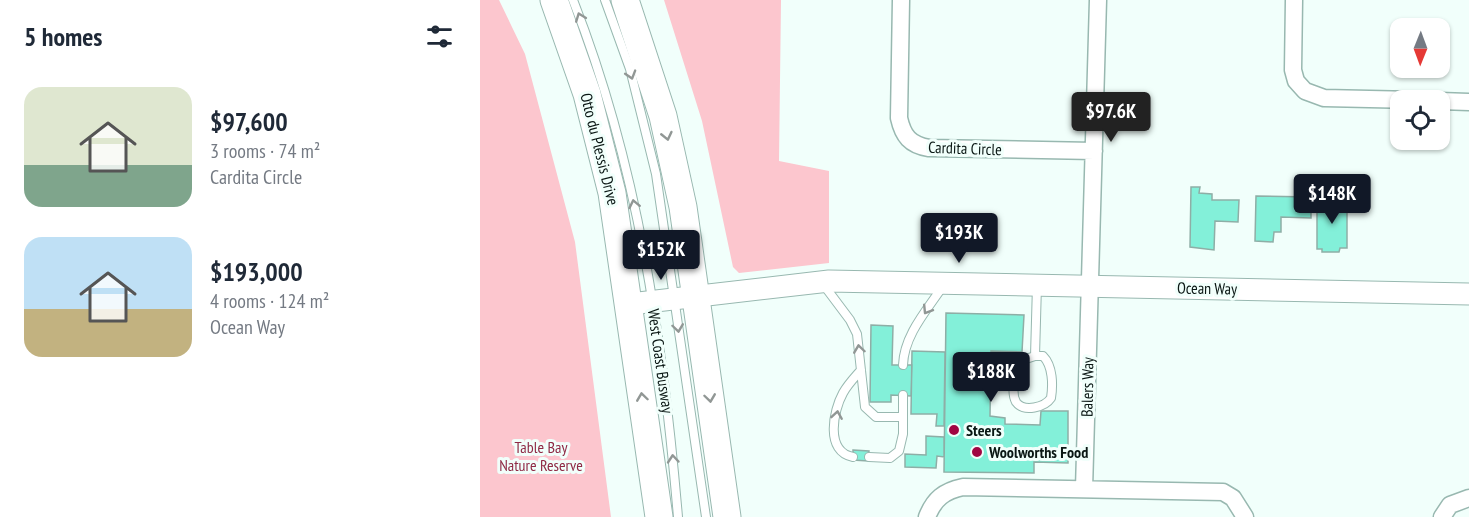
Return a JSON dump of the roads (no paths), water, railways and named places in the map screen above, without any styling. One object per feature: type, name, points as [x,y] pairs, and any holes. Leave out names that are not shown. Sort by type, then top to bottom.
[{"type":"main road","name":"Otto du Plessis Drive","points":[[554,0],[576,60],[600,141],[641,303],[659,517]]},
{"type":"main road","points":[[625,0],[663,116],[683,207],[686,298],[727,517]]},
{"type":"street","name":"Cardita Circle","points":[[901,0],[899,118],[901,128],[911,142],[918,147],[928,148],[1094,151]]},
{"type":"street","points":[[1089,286],[1098,0]]},
{"type":"street","points":[[1294,0],[1293,70],[1296,81],[1305,91],[1317,98],[1390,99]]},
{"type":"street","points":[[1450,101],[1469,102]]},
{"type":"street","name":"Ocean Way","points":[[641,303],[820,282],[1037,284],[1469,294]]},
{"type":"street","name":"Balers Way","points":[[1084,489],[1089,286]]},
{"type":"street","points":[[927,517],[937,499],[944,493],[963,487],[1223,492],[1233,498],[1245,517]]},
{"type":"street","points":[[1442,517],[1450,505],[1469,498]]},
{"type":"lane","name":"West Coast Busway","points":[[573,0],[592,48],[626,162],[641,303],[667,394],[678,517]]},
{"type":"lane","name":"West Coast Busway","points":[[605,0],[630,69],[686,298],[706,517]]},
{"type":"lane","points":[[820,282],[850,320],[857,334],[863,403],[867,411],[876,417],[903,417]]},
{"type":"lane","points":[[903,365],[904,351],[909,337],[945,283]]},
{"type":"lane","points":[[1035,356],[1037,284]]},
{"type":"lane","points":[[1035,356],[1043,356],[1048,363],[1052,382],[1051,398],[1045,404],[1023,406],[1017,402],[1015,396],[1016,372],[1023,360],[1035,356]]},
{"type":"lane","points":[[853,457],[842,453],[836,447],[835,424],[842,394],[861,370]]},
{"type":"lane","points":[[869,457],[885,459],[897,454],[902,443],[903,395]]},
{"type":"place","name":"Steers","points":[[954,430]]},
{"type":"place","name":"Woolworths Food","points":[[977,452]]},
{"type":"park label","name":"Table Bay Nature Reserve","points":[[541,456]]}]
